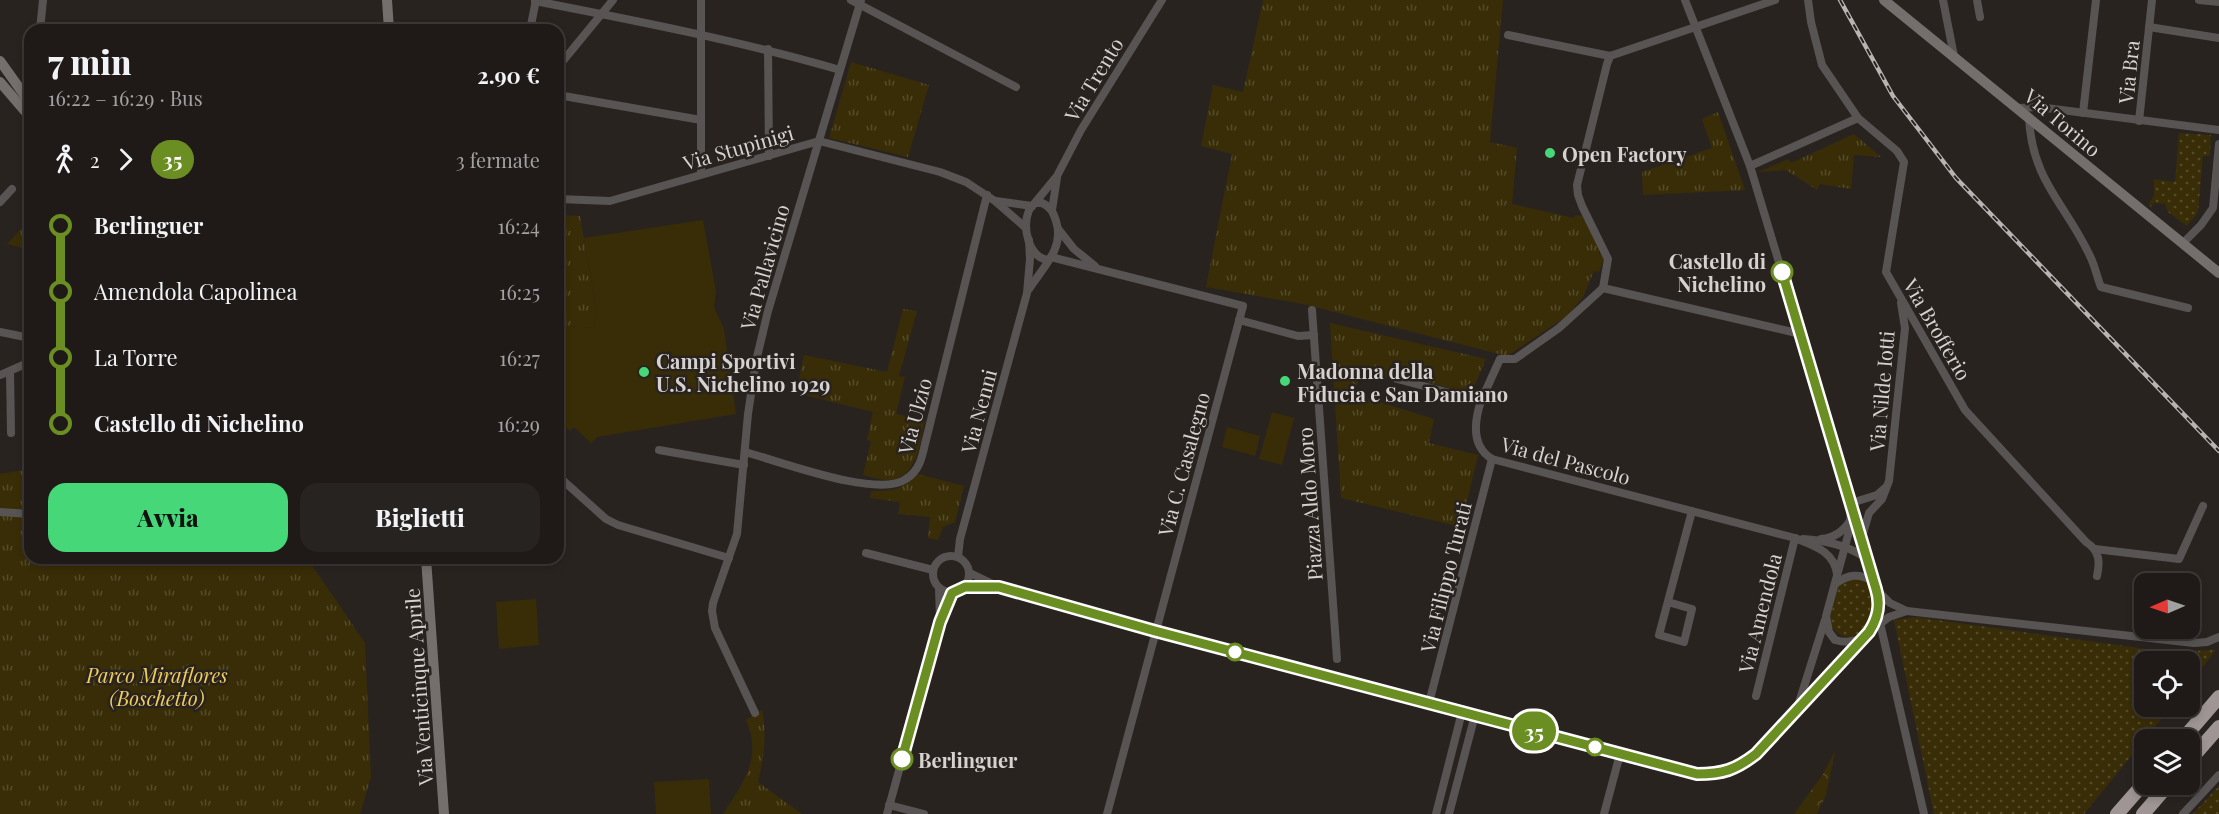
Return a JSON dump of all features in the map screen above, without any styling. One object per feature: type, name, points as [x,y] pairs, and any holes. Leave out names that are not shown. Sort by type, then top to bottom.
[{"type":"highway","points":[[2192,729],[2219,698]]},
{"type":"highway","points":[[2200,749],[2219,727]]},
{"type":"highway","points":[[2117,814],[2134,795]]},
{"type":"highway","points":[[2143,814],[2159,795]]},
{"type":"main road","points":[[387,0],[389,24]]},
{"type":"main road","name":"Via Torino","points":[[1884,0],[2219,273]]},
{"type":"main road","points":[[0,61],[24,95]]},
{"type":"main road","points":[[0,82],[24,110]]},
{"type":"main road","name":"Via Venticinque Aprile","points":[[426,564],[444,814]]},
{"type":"street","points":[[41,24],[43,0]]},
{"type":"street","points":[[564,60],[613,0]]},
{"type":"street","points":[[700,174],[701,0]]},
{"type":"street","points":[[851,0],[861,2],[1016,87]]},
{"type":"street","name":"Via Trento","points":[[1034,205],[1057,176],[1085,123],[1162,0]]},
{"type":"street","points":[[1685,0],[1750,166],[1879,598],[1878,614],[1869,632]]},
{"type":"street","points":[[1508,35],[1610,56],[1775,0]]},
{"type":"street","name":"Via Brofferio","points":[[1808,0],[1822,65],[1858,118],[1897,151],[1904,162],[1886,272],[1900,299],[1912,315],[1965,410],[2095,549]]},
{"type":"street","points":[[1943,0],[1954,56]]},
{"type":"street","points":[[1977,0],[1980,17]]},
{"type":"street","points":[[2083,112],[2096,0]]},
{"type":"street","name":"Via Bra","points":[[2139,120],[2152,0]]},
{"type":"street","points":[[2199,0],[2219,2]]},
{"type":"street","points":[[531,24],[536,1],[768,49],[840,70]]},
{"type":"street","name":"Via Stupinigi","points":[[564,199],[610,201],[819,141],[861,2]]},
{"type":"street","name":"Via Bra","points":[[2149,27],[2219,38]]},
{"type":"street","points":[[768,49],[769,156]]},
{"type":"street","points":[[1610,56],[1606,64],[1577,185],[1582,206],[1608,259],[1603,288],[1801,334]]},
{"type":"street","points":[[564,96],[701,120]]},
{"type":"street","points":[[2018,108],[2038,107],[2219,130]]},
{"type":"street","points":[[1750,166],[1858,118]]},
{"type":"street","points":[[2030,118],[2032,148],[2040,173],[2091,256],[2101,287],[2188,308]]},
{"type":"street","points":[[819,141],[940,172],[966,182],[995,201],[1026,228]]},
{"type":"street","name":"Via Pallavicino","points":[[755,713],[713,621],[713,603],[737,534],[748,414],[756,361],[790,232],[819,141]]},
{"type":"street","points":[[2183,243],[2201,225],[2212,208],[2219,144]]},
{"type":"street","name":"Via Trento","points":[[1052,210],[1057,176]]},
{"type":"street","points":[[0,202],[12,189]]},
{"type":"street","name":"Via Ulzio","points":[[746,452],[837,479],[863,483],[895,484],[912,475],[920,465],[987,195]]},
{"type":"street","points":[[995,201],[1034,205],[1042,203],[1052,210],[1059,230],[1074,249],[1098,269]]},
{"type":"street","points":[[1026,228],[1026,217],[1034,205]]},
{"type":"street","name":"Via Nenni","points":[[955,556],[1027,293],[1030,260],[1026,228]]},
{"type":"street","name":"Via Nenni","points":[[1027,293],[1057,247],[1059,230]]},
{"type":"street","points":[[1029,240],[1037,256],[1098,269]]},
{"type":"street","name":"Via C. Casalegno","points":[[1098,269],[1243,306],[1107,814]]},
{"type":"street","name":"Via del Pascolo","points":[[1603,288],[1559,328],[1515,359],[1500,359],[1481,401],[1475,422],[1477,440],[1485,454],[1492,459],[1795,538],[1825,551],[1833,559],[1838,574]]},
{"type":"street","name":"Via Nilde Iotti","points":[[1887,486],[1905,328],[1900,299]]},
{"type":"street","name":"Piazza Aldo Moro","points":[[1312,310],[1336,659]]},
{"type":"street","points":[[1239,320],[1298,336],[1314,335]]},
{"type":"street","points":[[0,332],[24,337]]},
{"type":"street","points":[[0,375],[24,366]]},
{"type":"street","points":[[10,372],[11,433]]},
{"type":"street","points":[[1397,379],[1481,401]]},
{"type":"street","points":[[659,450],[744,465]]},
{"type":"street","name":"Via Filippo Turati","points":[[1429,703],[1492,459]]},
{"type":"street","points":[[564,481],[606,519],[618,525],[729,558]]},
{"type":"street","points":[[1851,503],[1876,495],[1887,486]]},
{"type":"street","points":[[1862,541],[1869,513],[1882,499],[1887,486]]},
{"type":"street","points":[[1796,711],[1838,574],[1851,520],[1851,503]]},
{"type":"street","points":[[2095,549],[2179,559],[2203,506]]},
{"type":"street","points":[[1668,602],[1692,609],[1684,642],[1659,635],[1692,511]]},
{"type":"street","points":[[0,512],[24,514]]},
{"type":"street","name":"Via del Pascolo","points":[[1795,538],[1834,537],[1851,520]]},
{"type":"street","name":"Via Amendola","points":[[1756,696],[1795,538]]},
{"type":"street","name":"Via del Pascolo","points":[[1815,539],[1856,551],[1866,558]]},
{"type":"street","points":[[2095,549],[2099,558],[2097,576]]},
{"type":"street","points":[[866,553],[933,570]]},
{"type":"street","points":[[952,593],[939,588],[934,582],[933,570],[938,561],[955,556],[968,566],[970,573],[965,587]]},
{"type":"street","points":[[970,573],[999,587],[1155,631],[1697,774],[1728,772],[1756,754],[1861,639],[1880,623],[1907,610]]},
{"type":"street","points":[[1835,584],[1844,578],[1858,575],[1875,585],[1890,603],[1907,610],[2194,643],[2207,642],[2219,637]]},
{"type":"street","points":[[887,814],[940,622],[952,593],[965,587],[999,587]]},
{"type":"street","points":[[939,588],[940,622]]},
{"type":"street","points":[[1826,616],[1829,632],[1835,640],[1853,643],[1861,639]]},
{"type":"street","points":[[1880,623],[1924,814]]},
{"type":"street","points":[[1436,814],[1462,712]]},
{"type":"street","points":[[1449,814],[1474,715]]},
{"type":"street","points":[[1605,814],[1620,754]]},
{"type":"street","points":[[2183,814],[2219,775]]},
{"type":"street","points":[[889,805],[924,814]]},
{"type":"green space","points":[[1263,0],[1503,0],[1490,142],[1517,148],[1512,204],[1574,218],[1575,215],[1582,216],[1599,242],[1599,254],[1602,254],[1604,259],[1599,272],[1594,271],[1583,297],[1567,316],[1507,356],[1303,304],[1206,287],[1232,154],[1201,146],[1213,85],[1243,92]]},
{"type":"green space","points":[[851,62],[929,85],[908,157],[829,138]]},
{"type":"green space","points":[[1718,112],[1745,190],[1643,195],[1642,172],[1712,148],[1702,119]]},
{"type":"green space","points":[[2179,133],[2211,135],[2210,156],[2203,156],[2198,212],[2187,226],[2168,212],[2165,204],[2154,203],[2151,207],[2148,205],[2154,196],[2154,179],[2175,182]]},
{"type":"green space","points":[[1854,134],[1881,157],[1854,155],[1851,189],[1820,184],[1817,190],[1786,170],[1758,172],[1789,159],[1791,163]]},
{"type":"green space","points":[[564,215],[580,216],[597,314],[593,328],[564,326]]},
{"type":"green space","name":"Campi Sportivi U.S. Nichelino 1929","points":[[703,220],[716,291],[714,307],[724,329],[736,414],[597,437],[591,443],[574,427],[570,431],[564,425],[564,326],[593,328],[597,314],[584,238]]},
{"type":"green space","points":[[24,226],[24,248],[7,244]]},
{"type":"green space","points":[[903,309],[917,311],[899,376],[905,377],[896,414],[925,420],[913,464],[901,477],[885,480],[863,475],[871,441],[867,440],[873,412],[796,393],[804,355],[887,372]]},
{"type":"green space","points":[[1330,323],[1486,359],[1471,394],[1406,376],[1407,368],[1391,364],[1387,378],[1361,370],[1354,394],[1434,419],[1429,443],[1478,455],[1461,527],[1341,498]]},
{"type":"green space","points":[[1272,412],[1294,418],[1282,465],[1259,459]]},
{"type":"green space","points":[[1227,427],[1260,436],[1255,456],[1222,447]]},
{"type":"green space","name":"Parco Miraflores (Boschetto)","points":[[24,470],[24,564],[311,564],[365,643],[371,777],[360,814],[0,814],[0,474]]},
{"type":"green space","points":[[918,474],[964,486],[955,522],[943,527],[938,540],[928,538],[930,517],[898,514],[900,502],[870,498],[871,491],[897,488]]},
{"type":"green space","points":[[1861,579],[1871,584],[1875,599],[1872,621],[1863,632],[1853,637],[1844,636],[1835,631],[1829,622],[1838,586],[1842,581]]},
{"type":"green space","points":[[536,599],[539,645],[499,649],[496,602]]},
{"type":"green space","points":[[1915,617],[2161,651],[2134,651],[2134,717],[2163,717],[2153,729],[2134,729],[2134,753],[2084,814],[1934,814],[1894,620]]},
{"type":"green space","points":[[2216,650],[2200,670],[2200,651],[2192,651]]},
{"type":"green space","points":[[762,710],[764,746],[758,782],[802,814],[723,814],[744,781],[751,758],[751,734],[746,720]]},
{"type":"green space","points":[[1835,751],[1826,795],[1818,812],[1816,814],[1794,814],[1823,774]]},
{"type":"green space","points":[[709,779],[711,814],[656,814],[654,782]]},
{"type":"green space","points":[[2219,786],[2219,814],[2193,814]]},
{"type":"railway","points":[[1840,0],[1893,96],[1956,178],[2219,451]]},
{"type":"bus line","name":"35","points":[[902,759],[940,622],[952,593],[965,587],[999,587],[1155,631],[1697,774],[1728,772],[1743,764],[1756,754],[1869,632],[1879,607],[1879,598],[1782,272]]},
{"type":"place","name":"Open Factory","points":[[1550,153]]},
{"type":"place","name":"Castello di Nichelino","points":[[1782,272]]},
{"type":"place","name":"Campi Sportivi U.S. Nichelino 1929","points":[[644,372]]},
{"type":"place","name":"Madonna della Fiducia e San Damiano","points":[[1285,381]]},
{"type":"place","name":"Berlinguer","points":[[902,759]]}]
